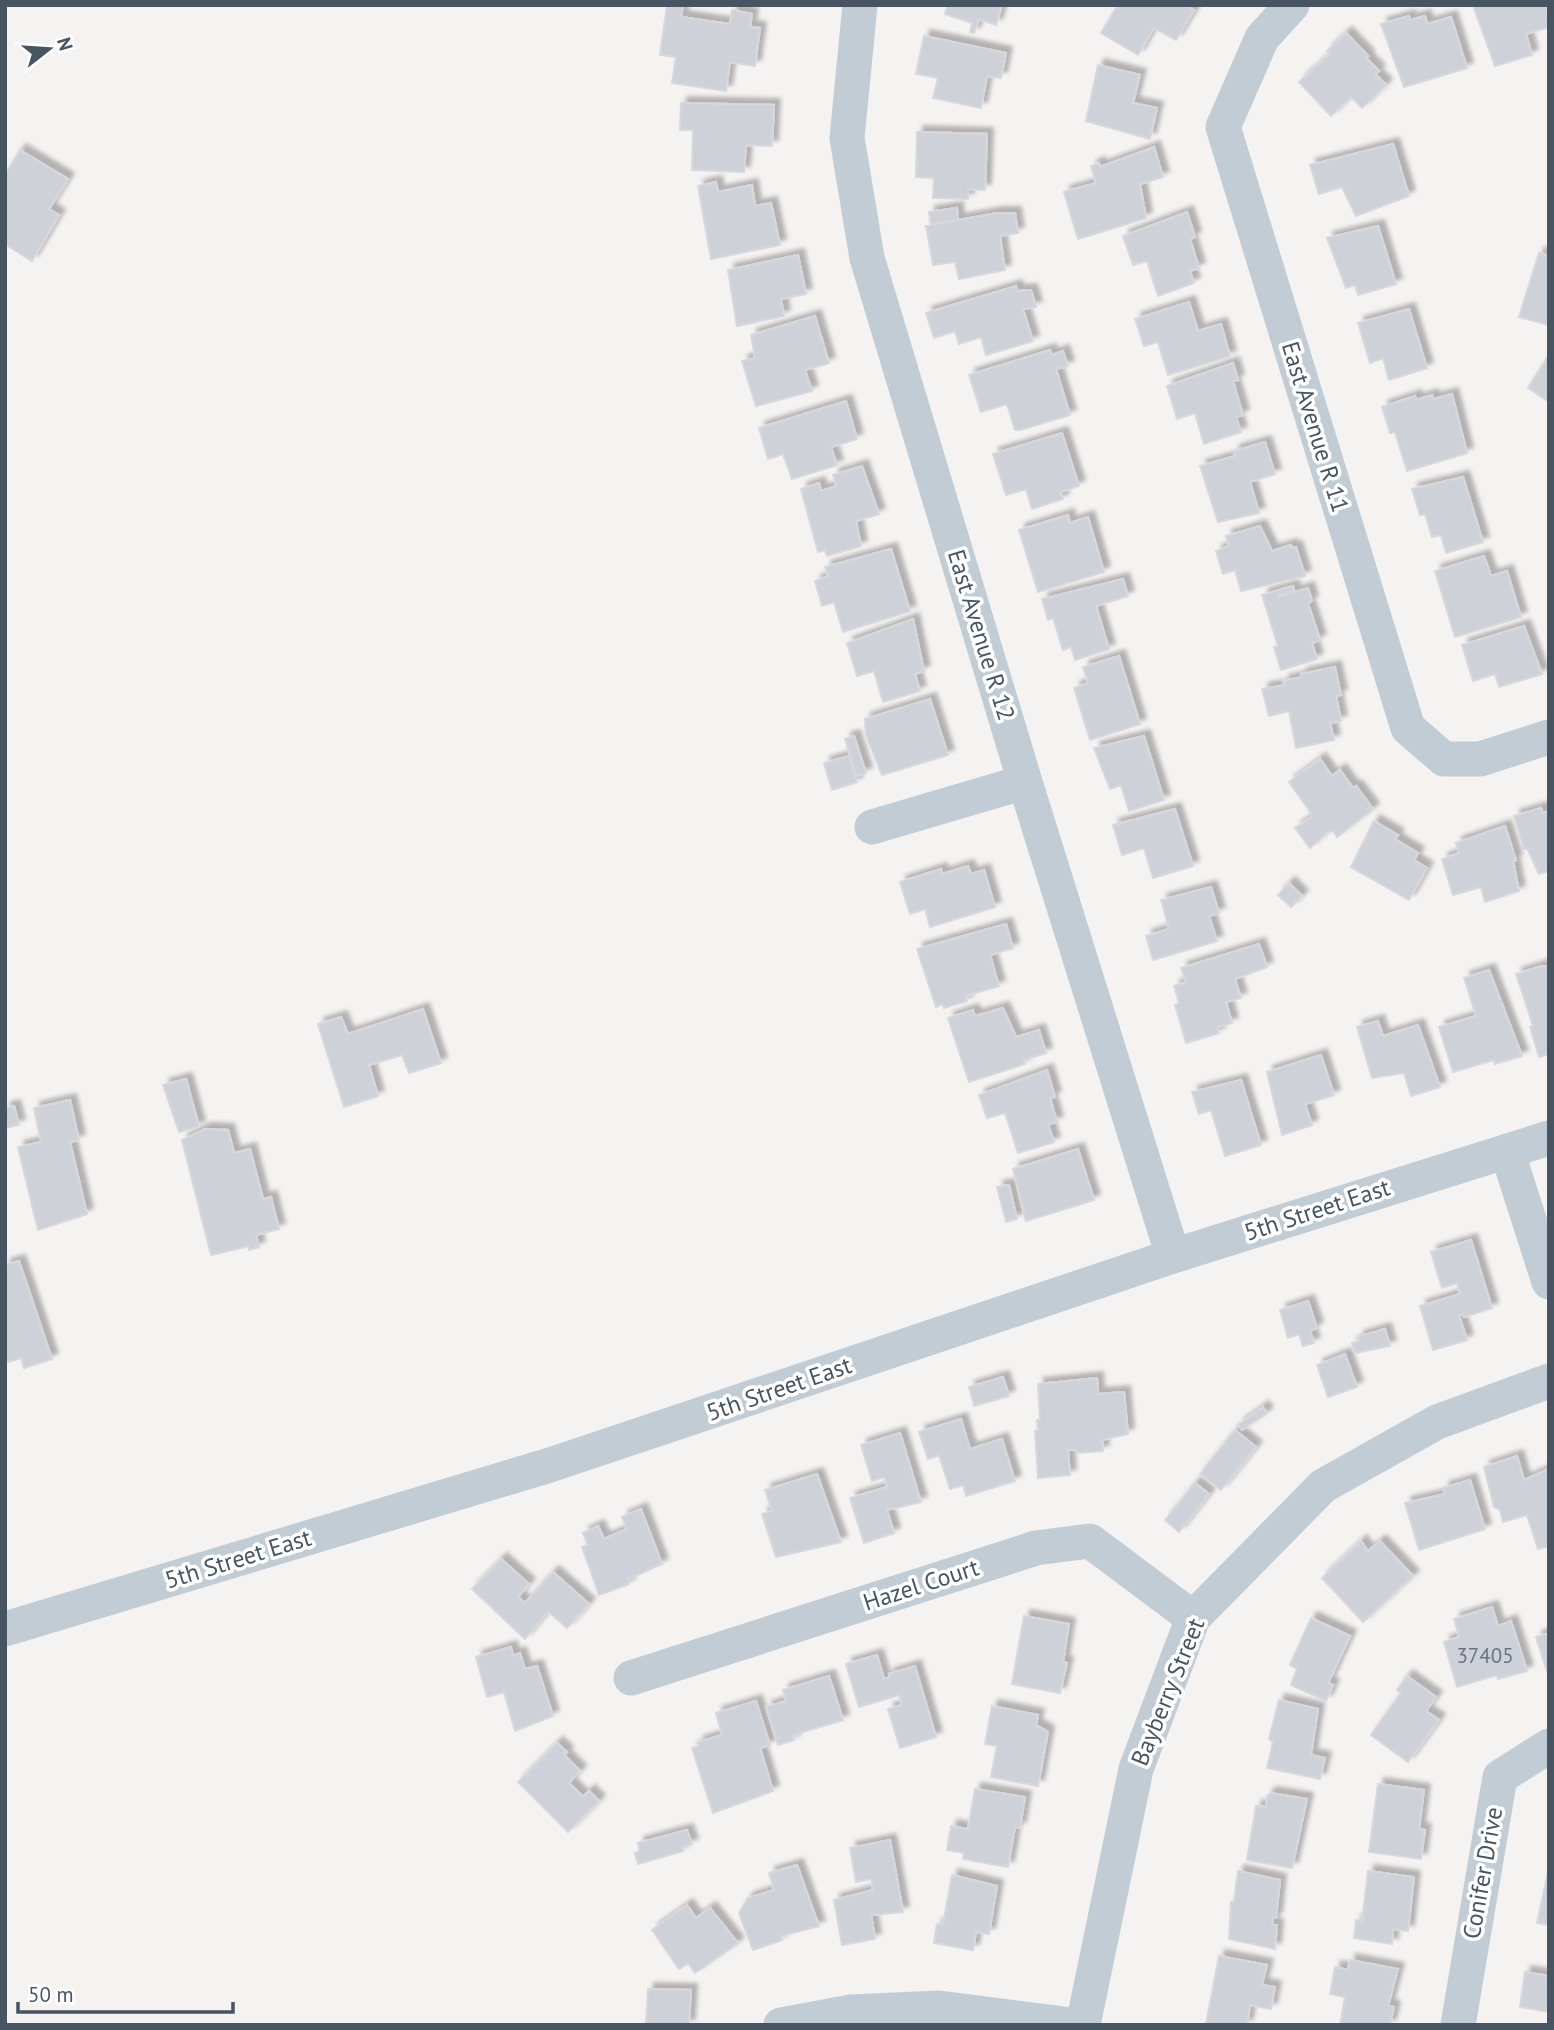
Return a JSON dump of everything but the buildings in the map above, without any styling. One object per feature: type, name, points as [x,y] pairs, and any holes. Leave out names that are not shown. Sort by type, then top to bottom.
[{"type":"street","name":"East Avenue R 12","points":[[860,5],[847,138],[867,258],[1025,782],[1174,1256]]},
{"type":"street","name":"East Avenue R 11","points":[[1292,5],[1262,38],[1223,127],[1408,728],[1444,759],[1480,759],[1549,737]]},
{"type":"street","points":[[872,827],[1025,782]]},
{"type":"street","name":"5th Street East","points":[[5,1629],[550,1465],[1174,1256],[1549,1138]]},
{"type":"street","points":[[1507,1151],[1549,1282]]},
{"type":"street","name":"Bayberry Street","points":[[1083,2025],[1136,1769],[1193,1618],[1323,1486],[1437,1422],[1549,1381]]},
{"type":"street","name":"Hazel Court","points":[[631,1678],[1036,1548],[1090,1541],[1193,1618]]},
{"type":"street","name":"Conifer Drive","points":[[1458,2025],[1500,1777],[1549,1746]]},
{"type":"street","points":[[781,2025],[851,2012],[939,2008],[1072,2025]]}]
